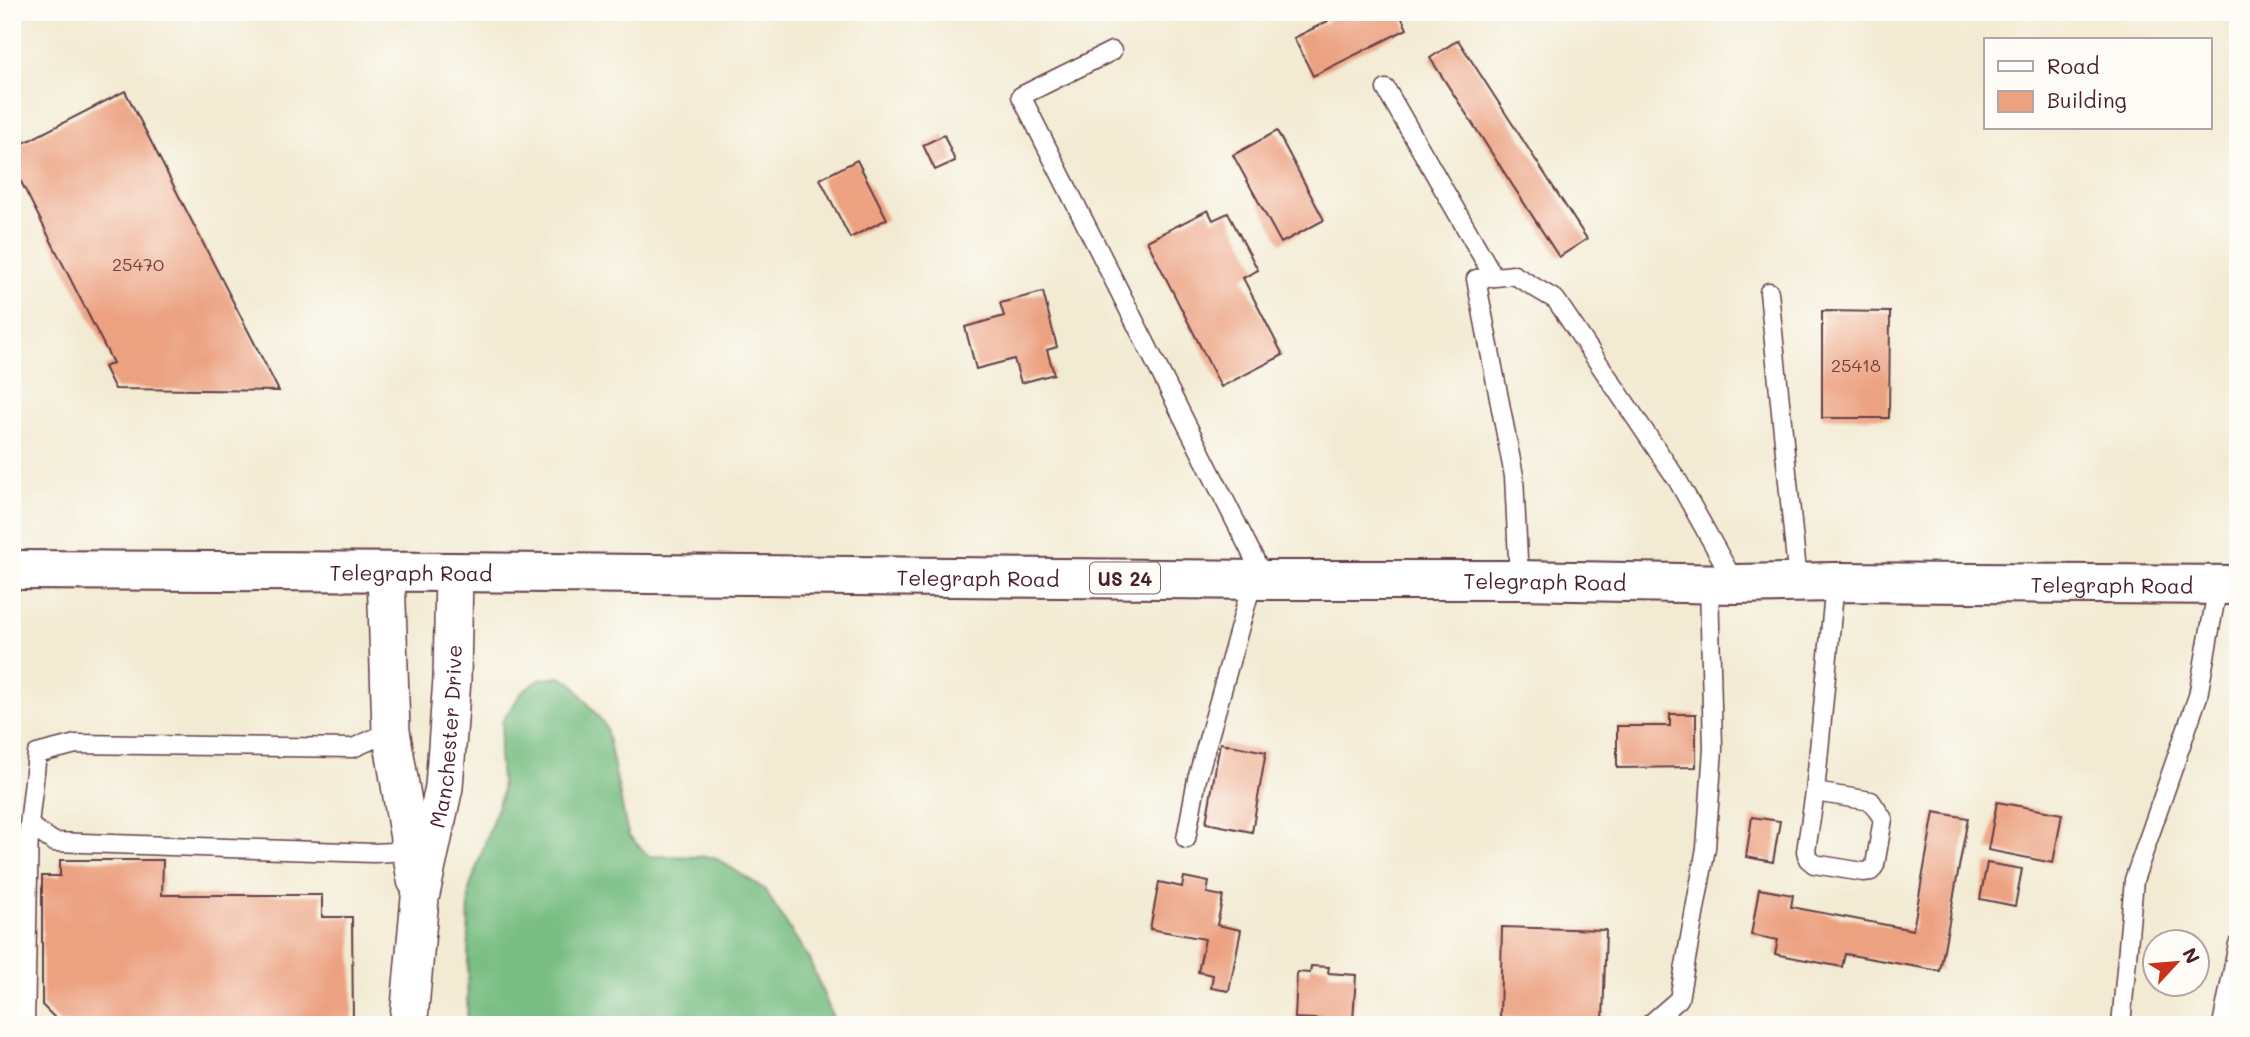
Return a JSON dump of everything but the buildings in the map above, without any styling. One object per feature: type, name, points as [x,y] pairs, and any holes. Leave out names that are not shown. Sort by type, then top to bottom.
[{"type":"main road","name":"Telegraph Road","points":[[12,570],[1519,580],[1722,584],[1817,582],[2228,585]]},
{"type":"street","name":"Manchester Drive","points":[[386,572],[391,731],[419,898]]},
{"type":"street","name":"Manchester Drive","points":[[407,1025],[410,1018],[419,898],[444,787],[453,679],[454,572]]},
{"type":"lane","points":[[1112,51],[1021,96],[1259,580],[1197,779],[1186,839]]},
{"type":"lane","points":[[1386,89],[1494,277]]},
{"type":"lane","points":[[1519,580],[1514,476],[1476,279],[1514,275],[1556,300],[1678,481],[1722,584],[1706,848],[1679,999],[1649,1025]]},
{"type":"lane","points":[[1769,292],[1817,582],[1815,792],[1806,851],[1808,859],[1814,864],[1863,873],[1871,871],[1875,864],[1883,819],[1878,810],[1871,801],[1815,792]]},
{"type":"lane","points":[[2121,1025],[2134,880],[2198,696],[2228,585]]},
{"type":"lane","points":[[24,1025],[29,825],[37,754],[76,744],[353,748],[391,731]]},
{"type":"lane","points":[[29,825],[54,842],[373,853],[411,851]]},
{"type":"lane","points":[[2222,1025],[2238,944]]},
{"type":"green space","points":[[560,677],[572,683],[606,727],[629,836],[649,856],[714,857],[764,889],[809,959],[836,1025],[467,1025],[469,890],[502,793],[499,755],[503,720],[522,692],[541,679]]}]
